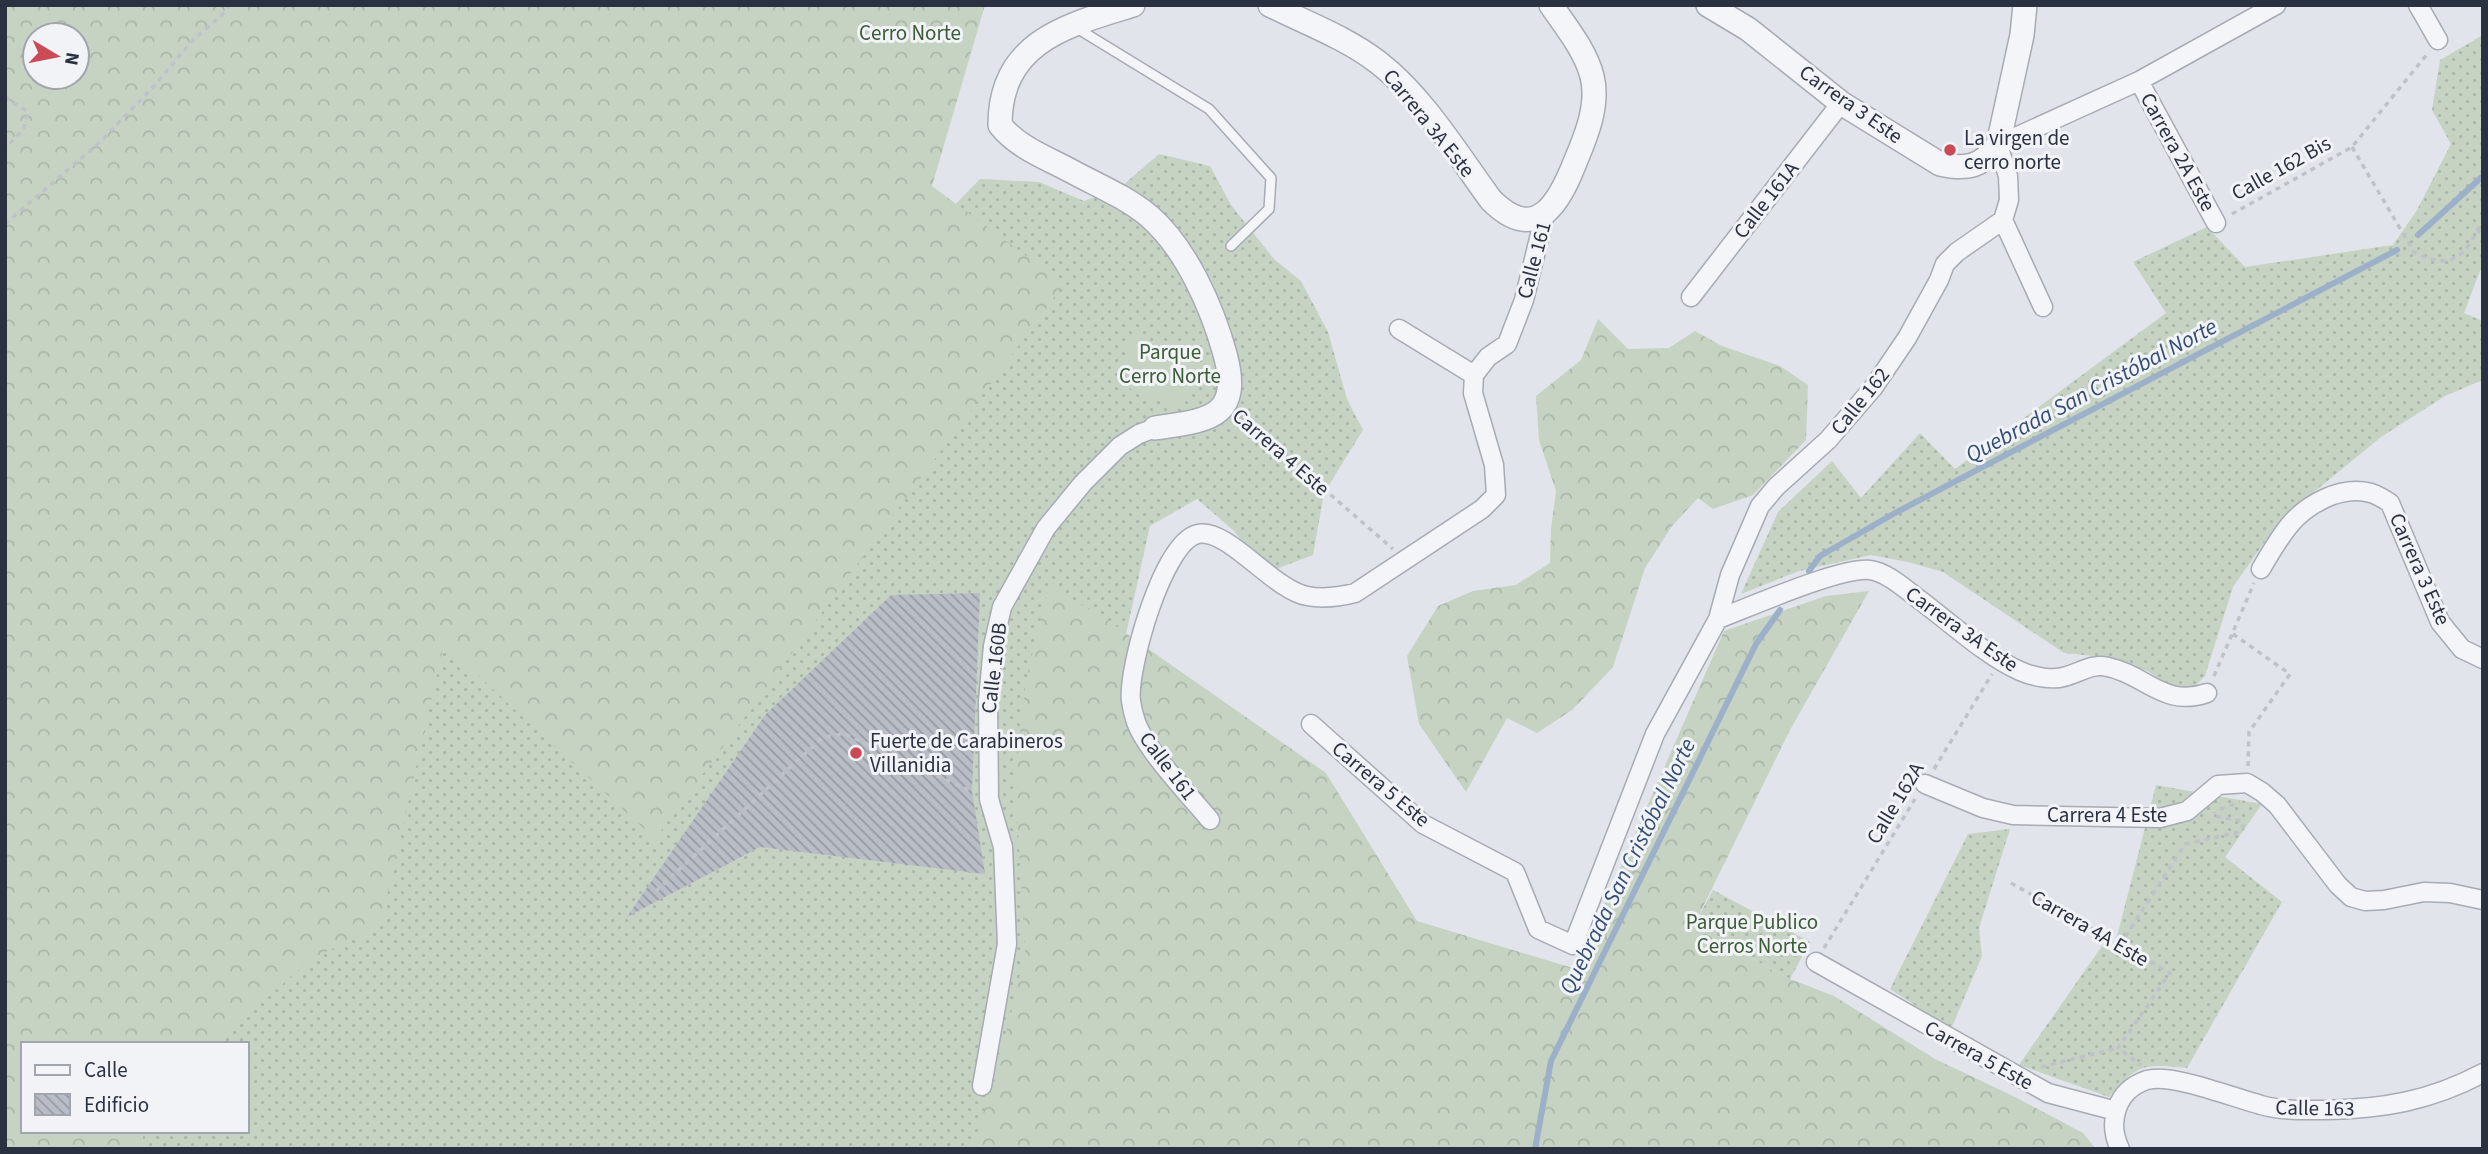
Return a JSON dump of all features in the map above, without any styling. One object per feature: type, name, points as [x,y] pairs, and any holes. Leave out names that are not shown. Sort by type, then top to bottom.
[{"type":"street","points":[[1070,24],[1133,5]]},
{"type":"street","name":"Carrera 3A Este","points":[[1270,5],[1356,47],[1380,63],[1402,84],[1503,212],[1518,218],[1545,214]]},
{"type":"street","name":"Calle 161","points":[[1474,375],[1488,357],[1507,344],[1518,319],[1545,214],[1556,204],[1567,184],[1591,118],[1594,96],[1592,76],[1583,55],[1551,5]]},
{"type":"street","name":"Carrera 3 Este","points":[[1708,5],[1748,29],[1841,103],[1940,164],[1956,167],[1974,165],[1988,158],[1998,145]]},
{"type":"street","points":[[2025,5],[2022,35],[1998,145],[2008,176],[2009,200],[2003,220],[2043,307]]},
{"type":"street","points":[[1998,145],[2139,81],[2276,5]]},
{"type":"street","points":[[2418,5],[2438,40]]},
{"type":"street","name":"Carrera 4 Este","points":[[1070,24],[1046,37],[1025,57],[1009,80],[1002,99],[1000,125],[1017,142],[1127,201],[1161,228],[1180,252],[1220,335],[1230,377],[1226,403]]},
{"type":"street","name":"Carrera 2A Este","points":[[2139,81],[2216,223]]},
{"type":"street","name":"Calle 161A","points":[[1691,297],[1841,103]]},
{"type":"street","name":"Calle 162","points":[[1573,945],[1655,734],[1718,619],[1730,575],[1760,506],[1776,487],[1828,440],[1873,388],[1907,338],[1945,264],[1957,252],[2003,220]]},
{"type":"street","points":[[1399,329],[1474,375],[1472,393],[1494,465],[1496,495],[1482,509],[1406,560]]},
{"type":"street","name":"Calle 160B","points":[[982,1086],[1007,944],[1003,847],[989,799],[988,701],[993,646],[1002,607],[1046,528],[1083,483],[1120,446],[1155,428],[1204,420],[1218,413],[1226,403]]},
{"type":"street","name":"Carrera 3 Este","points":[[2260,569],[2288,526],[2311,505],[2337,494],[2354,491],[2372,493],[2390,503],[2440,622],[2462,649],[2483,659]]},
{"type":"street","name":"Calle 161","points":[[1210,820],[1155,752],[1137,724],[1131,700],[1135,660],[1148,614],[1158,586],[1177,550],[1188,538],[1199,533],[1220,537],[1285,588],[1306,596],[1331,598],[1354,593],[1406,560]]},
{"type":"street","name":"Carrera 3A Este","points":[[1718,619],[1832,577],[1871,570],[1896,582],[2001,660],[2038,678],[2064,678],[2088,667],[2106,666],[2144,681],[2165,695],[2195,697],[2207,693]]},
{"type":"street","name":"Carrera 5 Este","points":[[1311,724],[1423,824],[1515,872],[1538,929],[1573,945]]},
{"type":"street","points":[[2247,783],[2277,805],[2338,885],[2351,897],[2365,901],[2384,900],[2424,892],[2450,893],[2483,900]]},
{"type":"street","name":"Carrera 4 Este","points":[[1925,784],[1983,808],[2013,815],[2160,818],[2187,811],[2218,785],[2247,783]]},
{"type":"street","name":"Carrera 5 Este","points":[[1816,962],[2048,1093],[2116,1111]]},
{"type":"street","name":"Calle 163","points":[[2161,1079],[2264,1106],[2292,1110],[2358,1110],[2415,1101],[2483,1073]]},
{"type":"street","points":[[2120,1149],[2112,1126],[2122,1098],[2148,1080],[2161,1079]]},
{"type":"lane","points":[[1070,24],[1209,109],[1271,178],[1269,209],[1231,246]]},
{"type":"path","points":[[5,224],[100,142],[155,85],[193,40],[222,15],[229,5]]},
{"type":"path","name":"Calle 162 Bis","points":[[2216,223],[2352,146],[2438,40]]},
{"type":"path","points":[[5,97],[28,111],[23,128],[5,149]]},
{"type":"path","points":[[2352,146],[2414,251],[2431,261],[2441,262],[2458,255],[2468,247],[2483,222]]},
{"type":"path","points":[[2477,229],[2483,235]]},
{"type":"path","name":"Carrera 4 Este","points":[[1226,403],[1406,560]]},
{"type":"path","points":[[2207,693],[2260,569]]},
{"type":"path","points":[[2120,945],[2163,874],[2185,845],[2244,829],[2242,821],[2214,816],[2214,813],[2215,810],[2244,799],[2249,732],[2290,674],[2233,634]]},
{"type":"path","name":"Calle 162A","points":[[1816,962],[2001,660]]},
{"type":"path","points":[[656,891],[823,737],[845,734],[989,799]]},
{"type":"path","name":"Carrera 4A Este","points":[[2011,883],[2169,973],[2118,1048]]},
{"type":"path","points":[[2012,1074],[2118,1048],[2161,1079]]},
{"type":"green space","name":"Parque Cerro Norte","points":[[5,5],[77,21],[21,21],[21,91],[91,91],[91,24],[945,215],[980,179],[1039,182],[1084,201],[1122,186],[1159,154],[1210,166],[1231,205],[1274,259],[1301,281],[1328,332],[1347,399],[1363,430],[1324,493],[1313,555],[1268,572],[1233,530],[1197,499],[1150,526],[1122,652],[1252,1149],[5,1149]]},
{"type":"green space","name":"Cerro Norte","points":[[5,5],[985,5],[932,186],[1064,284],[655,839],[444,644],[380,928],[312,958],[217,1042],[21,1042],[21,1133],[143,1133],[143,1149],[5,1149]]},
{"type":"green space","points":[[2483,35],[2483,263],[2464,313],[2483,321],[2483,380],[2445,396],[2381,437],[2292,510],[2266,540],[2233,587],[2205,676],[2194,687],[2175,689],[2149,672],[2113,658],[2064,653],[1943,572],[1908,562],[1871,555],[1799,571],[1741,594],[1778,512],[1832,461],[1861,498],[1920,433],[1955,469],[2166,313],[2133,262],[2207,227],[2245,267],[2393,245],[2417,210],[2451,144],[2432,110],[2440,60]]},
{"type":"green space","points":[[1598,319],[1628,349],[1669,348],[1695,331],[1722,346],[1780,366],[1808,385],[1806,440],[1753,495],[1713,509],[1698,498],[1672,526],[1645,568],[1613,667],[1572,710],[1537,733],[1507,718],[1466,792],[1419,724],[1407,656],[1438,606],[1473,591],[1516,585],[1550,563],[1556,491],[1539,440],[1536,396],[1581,360]]},
{"type":"green space","name":"Parque Cerro Norte","points":[[1133,336],[1201,364],[1182,410],[1114,382]]},
{"type":"green space","points":[[1048,587],[1094,611],[1326,773],[1417,921],[1576,969],[1724,631],[1826,596],[1869,591],[1790,730],[1693,927],[1790,979],[1834,996],[1935,1059],[2083,1133],[2096,1149],[973,1149],[1011,1014],[1025,951],[1015,778],[1026,681]]},
{"type":"green space","points":[[2156,785],[2262,804],[2225,857],[2282,902],[2187,1068],[2143,1068],[2127,1078],[2109,1097],[2019,1065],[2102,946],[2113,952]]},
{"type":"green space","points":[[2010,829],[1979,928],[1982,956],[1951,1029],[1890,989],[1968,834]]},
{"type":"green space","name":"Parque Publico Cerros Norte","points":[[1713,890],[1810,942],[1790,979],[1693,927]]},
{"type":"building","name":"Fuerte de Carabineros Villanidia","points":[[980,593],[972,791],[985,874],[760,847],[627,917],[765,715],[891,595]]},
{"type":"waterway","name":"Quebrada San Cristóbal Norte","points":[[2418,235],[2483,176]]},
{"type":"waterway","name":"Quebrada San Cristóbal Norte","points":[[1809,571],[1820,556],[1895,513],[2397,250]]},
{"type":"waterway","name":"Quebrada San Cristóbal Norte","points":[[1535,1149],[1551,1061],[1756,644],[1780,610]]},
{"type":"place","name":"La virgen de cerro norte","points":[[1950,150]]},
{"type":"place","name":"Fuerte de Carabineros Villanidia","points":[[856,753]]}]
